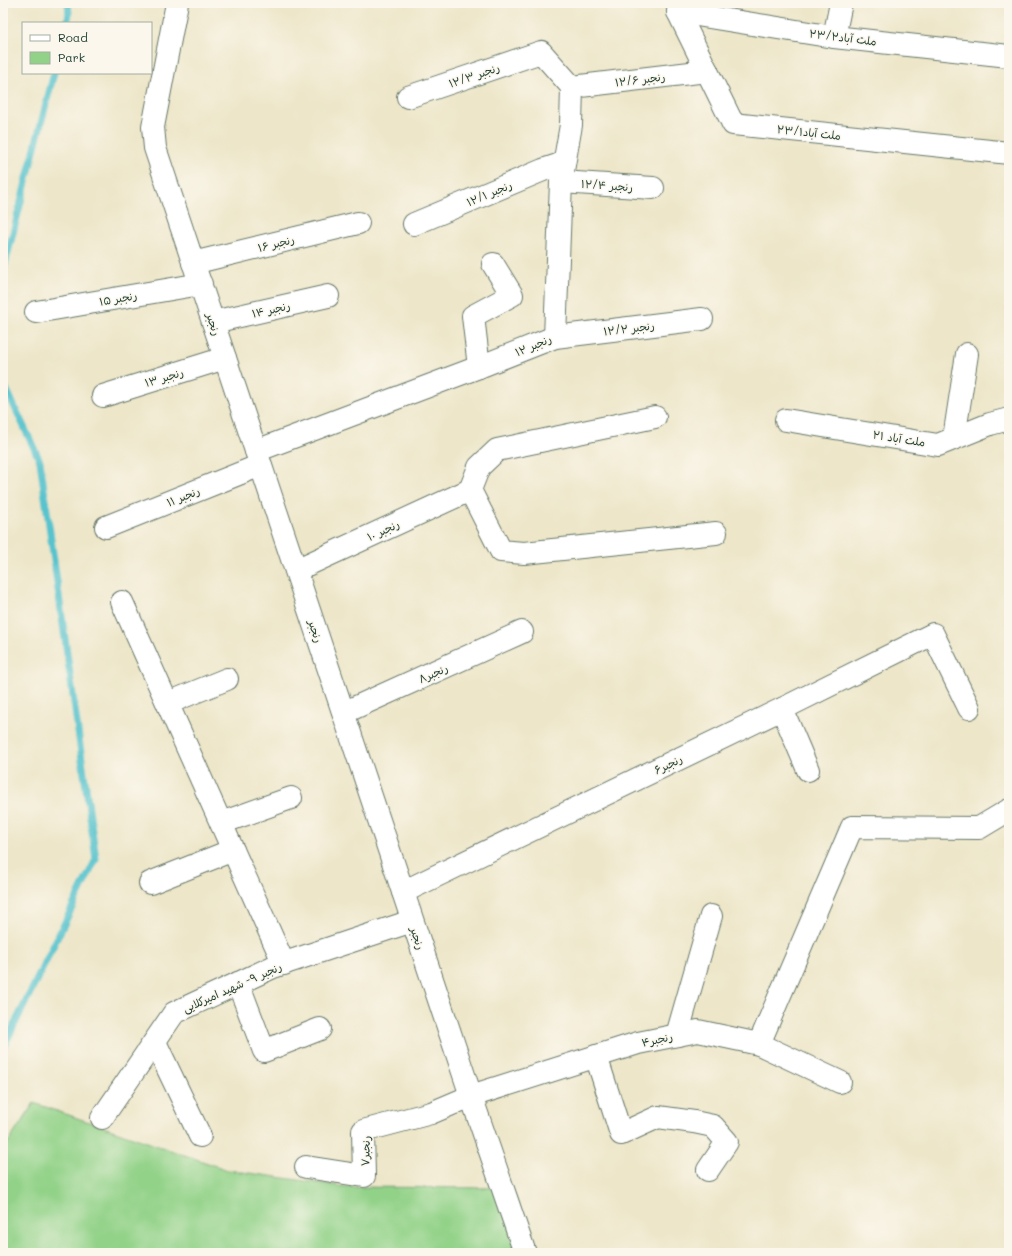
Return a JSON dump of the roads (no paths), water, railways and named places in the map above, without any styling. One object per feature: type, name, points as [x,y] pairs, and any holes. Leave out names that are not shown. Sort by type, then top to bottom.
[{"type":"street","name":"رنجبر","points":[[177,3],[153,127],[155,148],[412,921],[526,1253]]},
{"type":"street","points":[[834,37],[841,3]]},
{"type":"street","name":"ملت آباد۲۳/۲","points":[[678,12],[834,37],[1009,56]]},
{"type":"street","name":"ملت آباد۲۳/۱","points":[[678,12],[733,124],[1009,153]]},
{"type":"street","name":"رنجبر ۱۲/۳","points":[[408,97],[540,52],[572,87]]},
{"type":"street","name":"رنجبر ۱۲/۶","points":[[572,87],[707,71]]},
{"type":"street","name":"رنجبر ۱۲","points":[[258,458],[555,337],[562,172],[571,125],[572,87]]},
{"type":"street","name":"رنجبر ۱۲/۴","points":[[562,172],[653,188]]},
{"type":"street","name":"رنجبر ۱۲/۱","points":[[414,224],[536,173],[562,172]]},
{"type":"street","name":"رنجبر ۱۶","points":[[193,263],[358,223]]},
{"type":"street","points":[[479,367],[474,316],[512,295],[493,264]]},
{"type":"street","name":"رنجبر ۱۵","points":[[36,312],[201,284]]},
{"type":"street","name":"رنجبر ۱۴","points":[[213,322],[328,296]]},
{"type":"street","name":"رنجبر ۱۲/۲","points":[[555,337],[702,319]]},
{"type":"street","points":[[954,438],[967,354]]},
{"type":"street","name":"رنجبر ۱۳","points":[[103,396],[225,358]]},
{"type":"street","points":[[655,417],[497,450],[479,466],[470,490],[501,551],[524,553],[716,533]]},
{"type":"street","name":"ملت آباد ۲۱","points":[[786,420],[938,445],[990,424],[1009,419]]},
{"type":"street","name":"رنجبر ۱۱","points":[[106,527],[258,458]]},
{"type":"street","name":"رنجبر ۱۰","points":[[296,570],[470,490]]},
{"type":"street","points":[[122,602],[284,964]]},
{"type":"street","name":"رنجبر۸","points":[[343,713],[522,632]]},
{"type":"street","name":"رنجبر۶","points":[[403,892],[782,709],[933,634],[969,708]]},
{"type":"street","points":[[168,703],[227,679]]},
{"type":"street","points":[[782,709],[808,770]]},
{"type":"street","points":[[221,823],[291,798]]},
{"type":"street","points":[[759,1044],[852,827],[979,828],[1009,810]]},
{"type":"street","points":[[150,883],[233,850]]},
{"type":"street","points":[[677,1035],[711,916]]},
{"type":"street","name":"رنجبر ۹- شهید امیرکلایی","points":[[102,1118],[174,1013],[272,967],[412,921]]},
{"type":"street","points":[[238,983],[264,1051],[320,1029]]},
{"type":"street","name":"رنجبر۴","points":[[471,1096],[638,1043],[698,1031],[759,1044],[840,1082]]},
{"type":"street","points":[[155,1042],[200,1136]]},
{"type":"street","points":[[596,1056],[621,1134],[658,1117],[713,1126],[727,1142],[708,1170]]},
{"type":"street","name":"رنجبر۷","points":[[306,1167],[364,1176],[363,1131],[431,1113],[471,1096]]},
{"type":"waterway","points":[[67,22],[69,14],[68,3]]},
{"type":"waterway","points":[[3,272],[54,74]]},
{"type":"waterway","points":[[3,382],[40,461],[96,859],[3,1048]]}]
